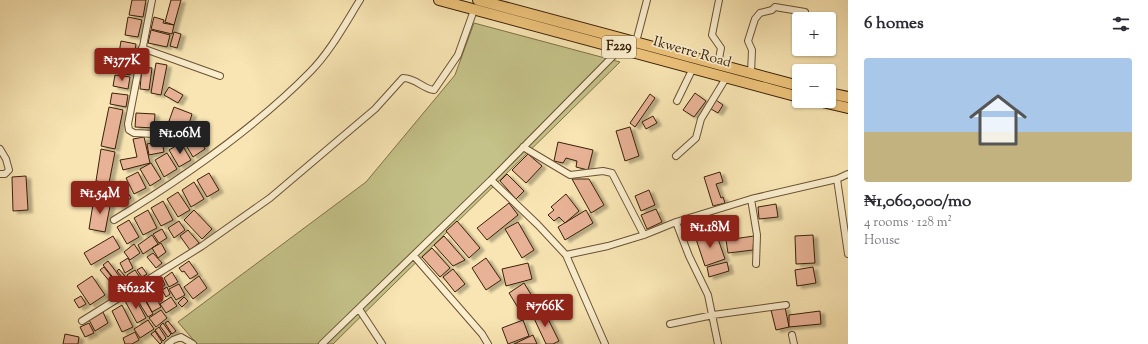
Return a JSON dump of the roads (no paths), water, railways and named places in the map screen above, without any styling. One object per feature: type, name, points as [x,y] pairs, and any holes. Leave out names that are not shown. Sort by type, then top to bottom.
[{"type":"main road","name":"Ikwerre Road","points":[[439,0],[476,5],[636,42],[792,84]]},
{"type":"main road","name":"Ikwerre Road","points":[[476,5],[726,78],[792,95]]},
{"type":"main road","points":[[836,94],[848,97]]},
{"type":"main road","points":[[836,105],[848,108]]},
{"type":"street","points":[[152,0],[128,124],[129,130],[134,133],[154,134]]},
{"type":"street","points":[[114,220],[177,181],[263,114],[310,72],[344,27],[360,0]]},
{"type":"street","points":[[636,42],[647,0]]},
{"type":"street","points":[[718,64],[721,48],[712,34],[719,0]]},
{"type":"street","points":[[82,321],[202,246],[270,198],[375,109],[403,78],[415,81],[428,89],[434,90],[458,55],[476,5]]},
{"type":"street","points":[[752,73],[753,56],[748,40],[755,19],[760,13],[780,6],[805,12]]},
{"type":"street","points":[[142,48],[220,76]]},
{"type":"street","points":[[322,344],[491,180],[621,48]]},
{"type":"street","points":[[677,101],[693,68]]},
{"type":"street","points":[[676,156],[696,138],[701,119],[726,78]]},
{"type":"street","points":[[523,147],[570,175],[603,171],[612,173],[644,235]]},
{"type":"street","points":[[0,149],[6,159],[9,170],[5,174],[0,174]]},
{"type":"street","points":[[566,255],[608,246],[644,235],[676,222],[751,199],[837,179],[848,174]]},
{"type":"street","points":[[837,179],[848,254]]},
{"type":"street","points":[[491,180],[538,225],[566,255],[605,344]]},
{"type":"street","points":[[751,199],[757,235],[756,264]]},
{"type":"street","points":[[676,222],[689,256],[708,295],[718,344]]},
{"type":"street","points":[[414,256],[482,334],[488,344]]},
{"type":"street","points":[[670,324],[713,315],[786,305]]},
{"type":"street","points":[[359,309],[382,344]]},
{"type":"street","points":[[792,335],[794,344]]},
{"type":"street","points":[[168,344],[181,337],[193,344]]}]
